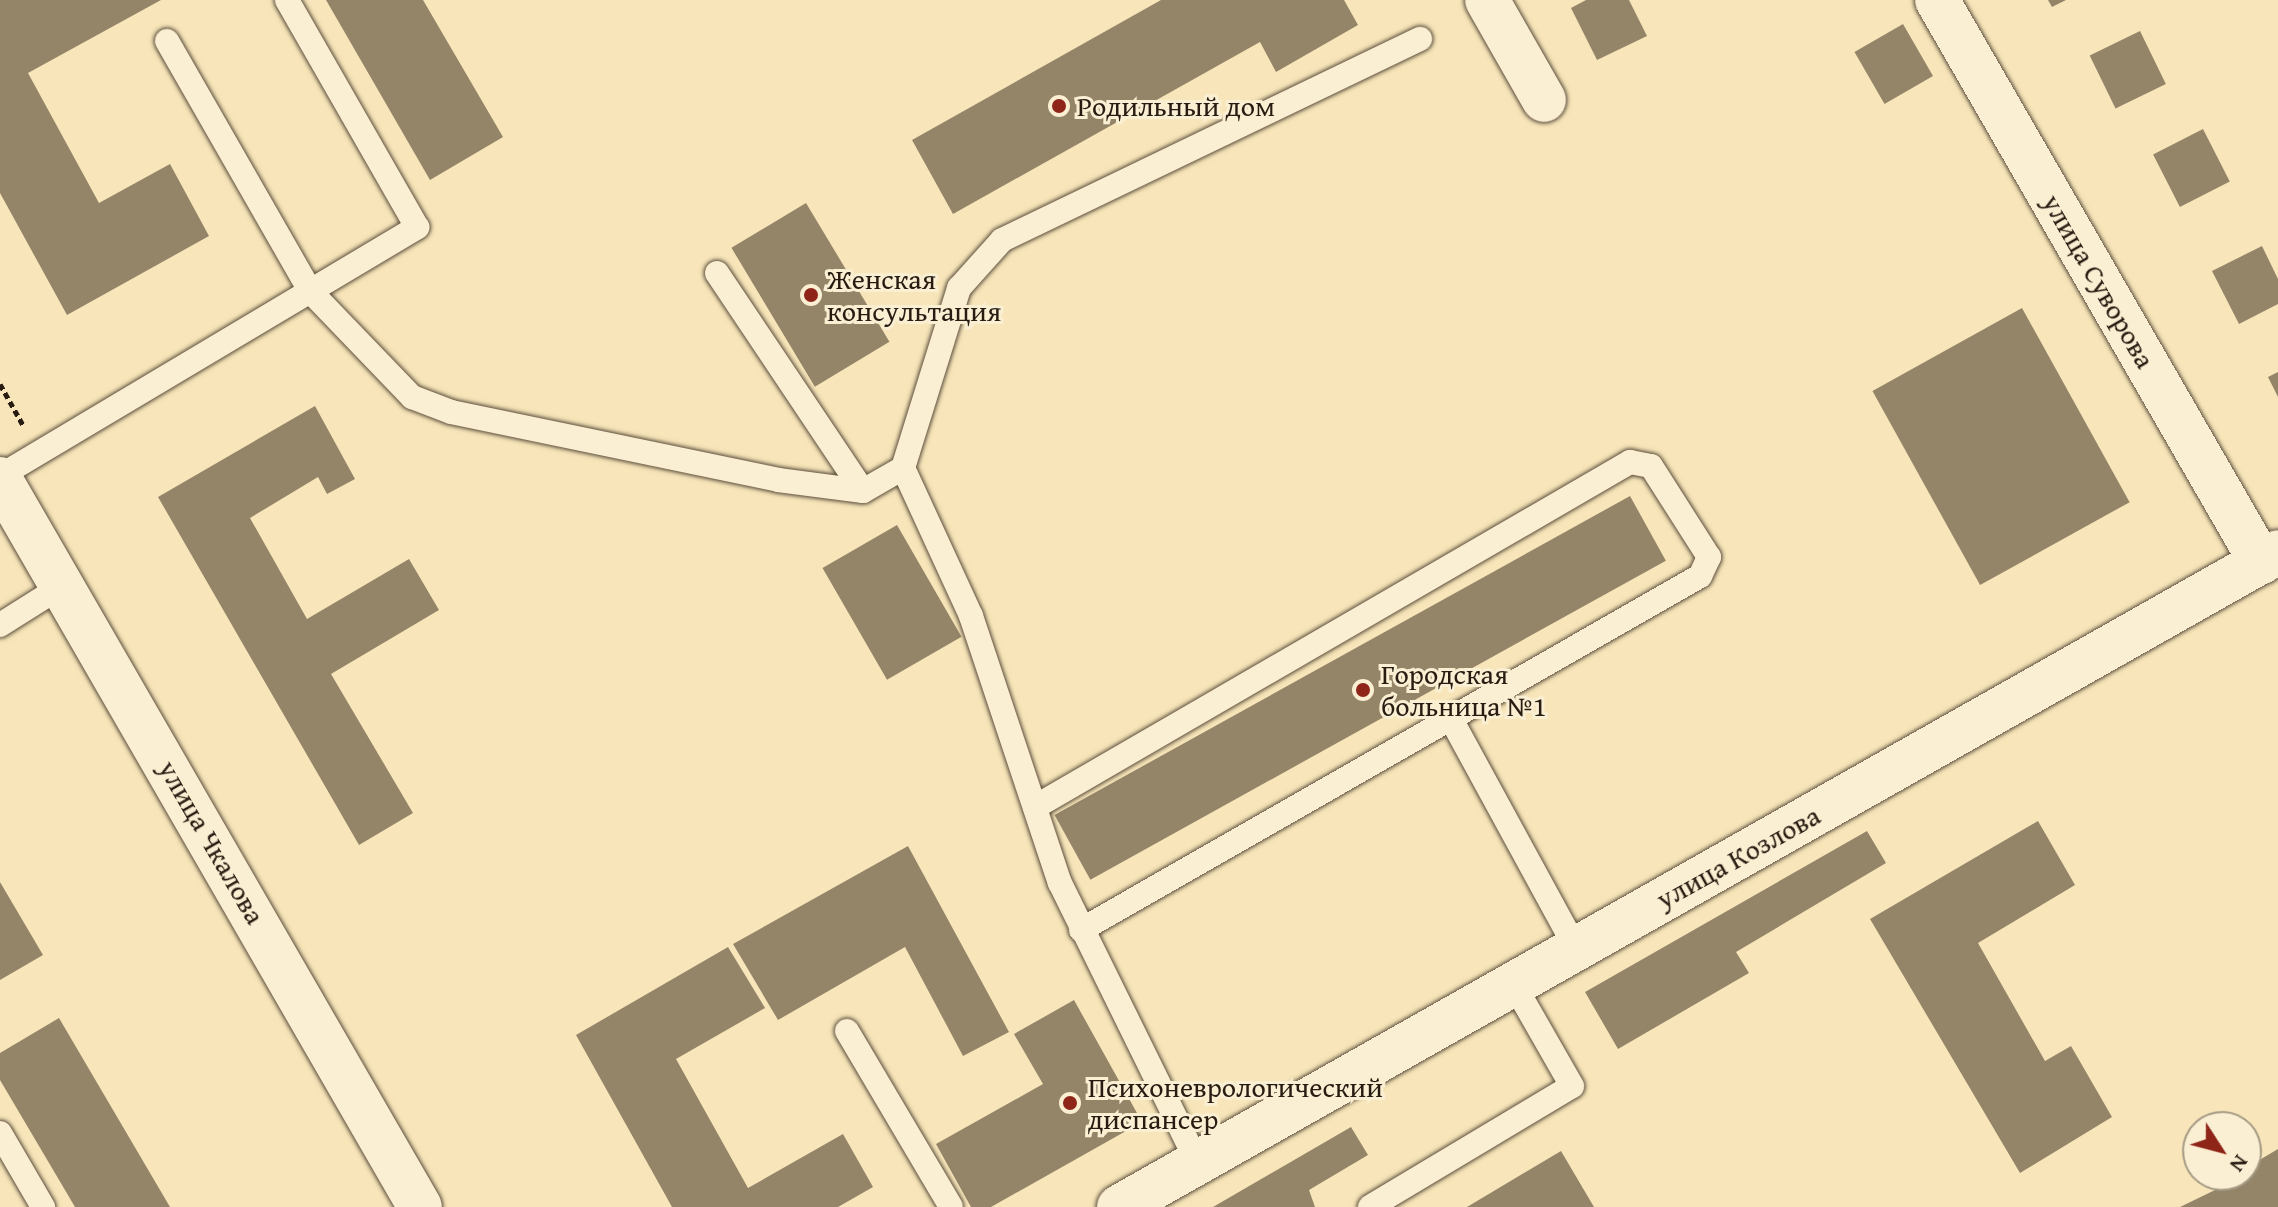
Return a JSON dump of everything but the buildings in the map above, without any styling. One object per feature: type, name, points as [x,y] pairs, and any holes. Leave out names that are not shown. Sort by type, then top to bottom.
[{"type":"street","points":[[1487,0],[1544,100]]},
{"type":"street","name":"улица Суворова","points":[[1937,0],[2269,557]]},
{"type":"street","name":"улица Чкалова","points":[[0,477],[420,1207]]},
{"type":"street","name":"улица Козлова","points":[[1119,1207],[2269,557]]},
{"type":"lane","points":[[0,477],[417,227],[287,0]]},
{"type":"lane","points":[[1197,1161],[1081,930],[1035,807],[971,616],[903,468],[959,288],[1002,240],[1420,39]]},
{"type":"lane","points":[[167,41],[311,292],[412,397],[451,412],[863,491],[903,468]]},
{"type":"lane","points":[[717,273],[863,491]]},
{"type":"lane","points":[[1035,807],[1630,462],[1651,466],[1709,557],[1707,567],[1451,719],[1081,930]]},
{"type":"lane","points":[[0,625],[62,586]]},
{"type":"lane","points":[[1451,719],[1576,948]]},
{"type":"lane","points":[[1370,1207],[1572,1086],[1513,983]]},
{"type":"lane","points":[[847,1031],[951,1207]]},
{"type":"lane","points":[[0,1133],[43,1207]]},
{"type":"path","points":[[0,384],[30,436]]},
{"type":"place","name":"Родильный дом","points":[[1059,106]]},
{"type":"place","name":"Женская консультация","points":[[811,295]]},
{"type":"place","name":"Городская больница №1","points":[[1363,690]]},
{"type":"place","name":"Психоневрологический диспансер","points":[[1070,1103]]}]
